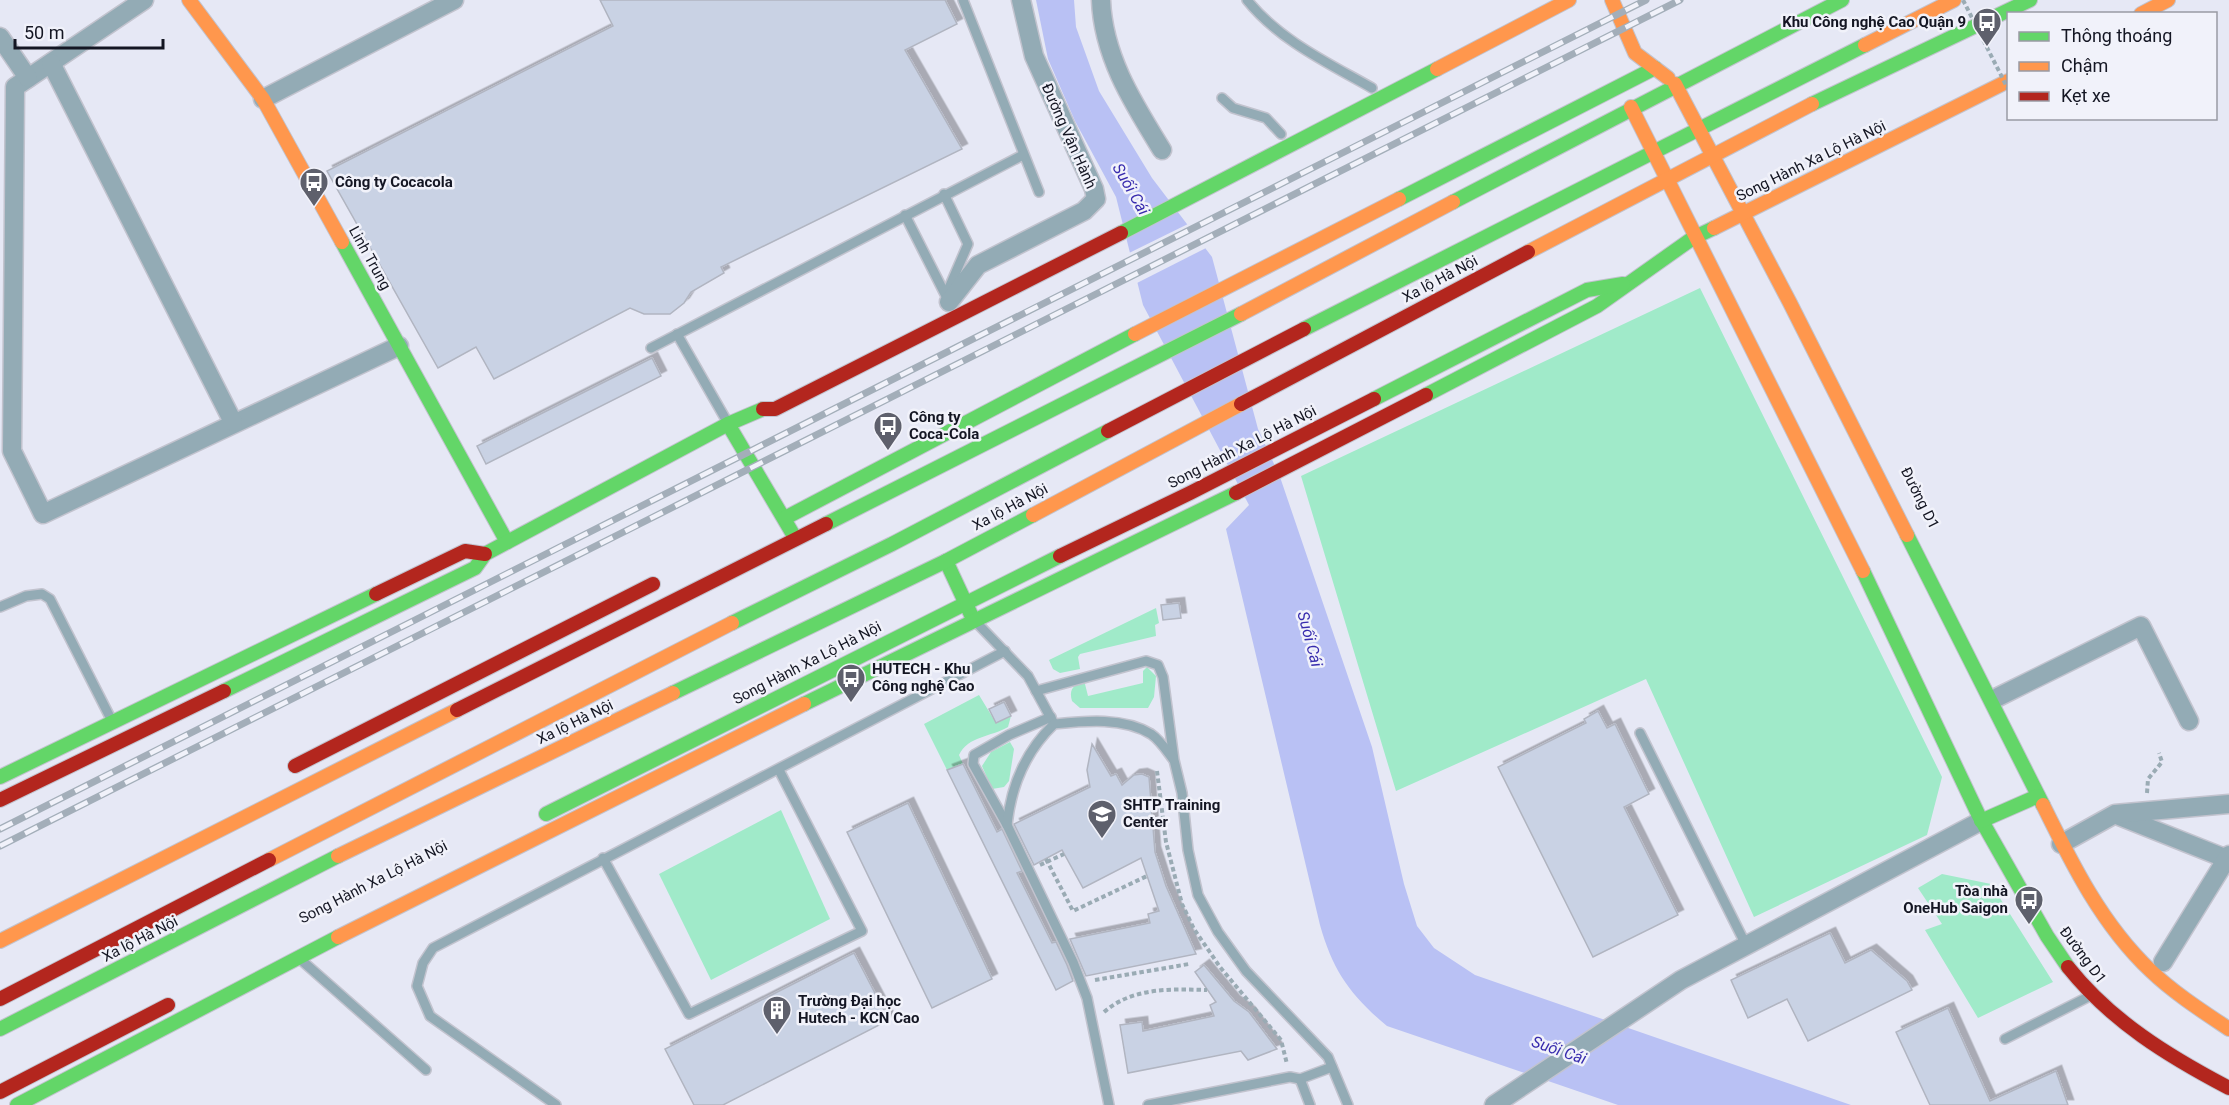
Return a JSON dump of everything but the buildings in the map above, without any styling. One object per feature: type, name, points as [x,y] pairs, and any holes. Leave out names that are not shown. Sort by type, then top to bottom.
[{"type":"main road","name":"Linh Trung","points":[[189,0],[263,99],[507,542]]},
{"type":"main road","points":[[1265,142],[1544,0]]},
{"type":"main road","points":[[0,800],[476,568],[485,554],[728,424],[762,409],[776,409],[1264,160],[1569,0]]},
{"type":"main road","name":"Đường D1","points":[[1612,0],[1635,53],[1631,107],[1694,238],[1815,474],[1981,821],[2051,943],[2092,995],[2118,1017],[2187,1067],[2229,1088]]},
{"type":"main road","points":[[0,941],[1339,264],[1631,107],[1842,0]]},
{"type":"main road","name":"Xa lộ Hà Nội","points":[[0,999],[650,663],[892,544],[1359,300],[1954,0]]},
{"type":"main road","name":"Xa lộ Hà Nội","points":[[0,1029],[377,836],[946,561],[1145,453],[1766,126],[2030,0]]},
{"type":"main road","points":[[2145,12],[2168,0]]},
{"type":"main road","name":"Đường D1","points":[[1635,53],[1675,84],[1790,303],[2078,875],[2110,925],[2142,963],[2195,1006],[2229,1029]]},
{"type":"main road","points":[[778,521],[1095,354],[1655,68]]},
{"type":"main road","name":"Song Hành Xa Lộ Hà Nội","points":[[25,1103],[298,957],[973,619],[1204,509],[1422,397],[1597,306],[1694,238],[2007,81]]},
{"type":"main road","points":[[1554,201],[1619,204]]},
{"type":"main road","name":"Song Hành Xa Lộ Hà Nội","points":[[534,819],[965,601],[1190,493],[1587,290],[1635,281]]},
{"type":"main road","points":[[945,302],[977,288]]},
{"type":"main road","name":"Đường D1","points":[[1790,303],[1817,331],[1998,687],[1998,717]]},
{"type":"main road","points":[[762,409],[767,394]]},
{"type":"main road","points":[[728,424],[778,521],[795,538]]},
{"type":"main road","points":[[0,777],[465,550],[485,554]]},
{"type":"main road","points":[[946,561],[973,619]]},
{"type":"main road","points":[[287,770],[668,577]]},
{"type":"main road","points":[[1981,821],[2038,796]]},
{"type":"main road","points":[[2078,875],[2096,881]]},
{"type":"main road","points":[[0,1092],[186,996]]},
{"type":"main road","name":"Đường D1","points":[[2118,1017],[2129,1040],[2167,1069]]},
{"type":"main road","points":[[2211,1095],[2229,1104]]},
{"type":"street","points":[[144,0],[15,87],[12,451],[43,514],[399,345]]},
{"type":"street","points":[[263,99],[454,0]]},
{"type":"street","name":"Đường Vận Hành","points":[[945,302],[978,265],[1084,211],[1096,199],[1094,189],[1034,56],[1021,0]]},
{"type":"street","points":[[1101,0],[1109,51],[1131,97],[1162,150]]},
{"type":"street","points":[[0,38],[28,78]]},
{"type":"street","points":[[51,63],[233,423]]},
{"type":"street","points":[[1998,697],[2141,626],[2189,721]]},
{"type":"street","points":[[2061,844],[2115,814],[2229,804]]},
{"type":"street","points":[[2115,814],[2228,857],[2164,962]]},
{"type":"street","points":[[1494,1105],[1682,980],[1981,821]]},
{"type":"lane","points":[[963,0],[1039,192]]},
{"type":"lane","points":[[1247,0],[1263,20],[1316,56],[1372,88]]},
{"type":"lane","points":[[1222,98],[1233,108],[1266,118],[1281,134]]},
{"type":"lane","points":[[651,348],[905,214],[1023,155]]},
{"type":"lane","points":[[944,194],[968,244],[945,302]]},
{"type":"lane","points":[[905,214],[945,302]]},
{"type":"lane","points":[[677,334],[728,424]]},
{"type":"lane","points":[[0,608],[26,596],[42,594],[50,599],[112,721]]},
{"type":"lane","points":[[973,619],[1028,676],[1052,721]]},
{"type":"lane","points":[[556,1105],[430,1016],[417,986],[423,963],[433,948],[1005,651]]},
{"type":"lane","points":[[1036,691],[1146,660],[1158,665],[1163,677],[1173,759],[1182,793],[1188,850],[1198,895],[1218,932],[1246,970],[1328,1057],[1348,1105]]},
{"type":"lane","points":[[1109,1105],[1092,1022],[1081,983],[1029,869],[973,764],[974,755],[1009,735],[1052,721],[1085,720],[1132,727],[1152,734],[1173,759]]},
{"type":"lane","points":[[1007,825],[1009,805],[1023,766],[1052,721]]},
{"type":"lane","points":[[1640,733],[1746,945]]},
{"type":"lane","points":[[603,858],[689,1014],[862,931],[779,770]]},
{"type":"lane","points":[[298,957],[426,1070]]},
{"type":"lane","points":[[2004,1039],[2092,995]]},
{"type":"lane","points":[[1149,1105],[1290,1077],[1300,1079],[1332,1068]]},
{"type":"lane","points":[[1300,1079],[1310,1105]]},
{"type":"path","points":[[1963,0],[2007,87]]},
{"type":"path","points":[[2156,811],[2147,792],[2151,773],[2162,762],[2159,753]]},
{"type":"path","points":[[1029,869],[1064,854]]},
{"type":"path","points":[[1047,860],[1073,911],[1147,876]]},
{"type":"path","points":[[1081,983],[1189,964]]},
{"type":"path","points":[[1092,1022],[1112,1005],[1140,993],[1156,990],[1207,990]]},
{"type":"green space","points":[[1700,288],[1942,777],[1927,835],[1754,917],[1646,679],[1396,791],[1301,476]]},
{"type":"green space","points":[[1156,608],[1159,623],[1155,625],[1156,636],[1080,654],[1078,657],[1080,669],[1060,673],[1053,669],[1049,660]]},
{"type":"green space","points":[[1147,667],[1156,676],[1154,697],[1148,708],[1080,708],[1072,701],[1072,689],[1081,682],[1085,684],[1088,696],[1143,683],[1143,671]]},
{"type":"green space","points":[[979,695],[996,723],[1011,716],[1008,727],[968,744],[959,755],[963,764],[947,770],[924,724]]},
{"type":"green space","points":[[1010,742],[1014,749],[1009,781],[1004,787],[992,789],[982,766],[991,752]]},
{"type":"green space","points":[[781,810],[830,919],[711,980],[659,874]]},
{"type":"green space","points":[[1942,874],[1991,884],[2053,982],[1978,1018],[1925,930],[1942,924],[1918,888]]},
{"type":"water","name":"Suối Cái","points":[[1036,0],[1074,0],[1076,27],[1099,91],[1152,178],[1212,257],[1258,429],[1280,477],[1372,747],[1404,884],[1417,926],[1434,948],[1475,975],[1851,1105],[1618,1105],[1387,1026],[1363,1004],[1344,981],[1331,956],[1320,925],[1226,529],[1249,505],[1143,305],[1116,197],[1075,121],[1048,59]]},
{"type":"pier","points":[[1190,223],[1208,247],[1135,284],[1127,254]]},
{"type":"railway","points":[[0,829],[1646,0]]},
{"type":"railway","points":[[0,846],[1680,0]]},
{"type":"traffic: fast","points":[[1453,202],[1842,0]]},
{"type":"traffic: fast","points":[[1812,104],[2030,0]]},
{"type":"traffic: fast","points":[[1304,329],[1865,45]]},
{"type":"traffic: fast","points":[[1399,199],[1655,68]]},
{"type":"traffic: fast","points":[[1121,233],[1437,69]]},
{"type":"traffic: fast","points":[[1426,395],[1597,306],[1693,238],[1714,228]]},
{"type":"traffic: fast","points":[[342,242],[507,542]]},
{"type":"traffic: fast","points":[[1374,399],[1587,290],[1623,284]]},
{"type":"traffic: fast","points":[[826,524],[1241,314]]},
{"type":"traffic: fast","points":[[785,518],[1135,334]]},
{"type":"traffic: fast","points":[[224,691],[475,568],[485,554],[728,424],[763,409]]},
{"type":"traffic: fast","points":[[728,424],[794,536]]},
{"type":"traffic: fast","points":[[732,623],[892,544],[1108,431]]},
{"type":"traffic: fast","points":[[804,704],[1236,493]]},
{"type":"traffic: fast","points":[[673,693],[946,561],[1033,515]]},
{"type":"traffic: fast","points":[[1907,535],[2043,805]]},
{"type":"traffic: fast","points":[[546,814],[1060,556]]},
{"type":"traffic: fast","points":[[946,561],[973,619]]},
{"type":"traffic: fast","points":[[1863,571],[1979,816],[2047,936],[2068,967]]},
{"type":"traffic: fast","points":[[0,777],[376,594]]},
{"type":"traffic: fast","points":[[1981,821],[2038,796]]},
{"type":"traffic: fast","points":[[0,1029],[338,856]]},
{"type":"traffic: fast","points":[[17,1105],[338,937]]},
{"type":"traffic: slow","points":[[189,0],[263,99],[342,242]]},
{"type":"traffic: slow","points":[[1437,69],[1569,0]]},
{"type":"traffic: slow","points":[[1612,0],[1635,53],[1668,78]]},
{"type":"traffic: slow","points":[[1865,45],[1954,0]]},
{"type":"traffic: slow","points":[[2145,12],[2168,0]]},
{"type":"traffic: slow","points":[[1714,228],[2007,82]]},
{"type":"traffic: slow","points":[[1675,84],[1790,303],[1907,535]]},
{"type":"traffic: slow","points":[[1528,252],[1812,104]]},
{"type":"traffic: slow","points":[[1631,107],[1863,571]]},
{"type":"traffic: slow","points":[[1135,334],[1399,199]]},
{"type":"traffic: slow","points":[[1241,314],[1453,202]]},
{"type":"traffic: slow","points":[[1033,515],[1241,404]]},
{"type":"traffic: slow","points":[[269,860],[732,623]]},
{"type":"traffic: slow","points":[[338,856],[673,693]]},
{"type":"traffic: slow","points":[[338,937],[804,704]]},
{"type":"traffic: slow","points":[[0,941],[457,710]]},
{"type":"traffic: slow","points":[[2043,805],[2090,893],[2133,953],[2188,1002],[2229,1029]]},
{"type":"traffic: jam","points":[[763,409],[775,409],[1121,233]]},
{"type":"traffic: jam","points":[[1241,404],[1528,252]]},
{"type":"traffic: jam","points":[[1108,431],[1304,329]]},
{"type":"traffic: jam","points":[[1236,493],[1426,395]]},
{"type":"traffic: jam","points":[[1060,556],[1374,399]]},
{"type":"traffic: jam","points":[[457,710],[826,524]]},
{"type":"traffic: jam","points":[[376,594],[465,551],[485,554]]},
{"type":"traffic: jam","points":[[295,766],[653,584]]},
{"type":"traffic: jam","points":[[0,800],[224,691]]},
{"type":"traffic: jam","points":[[0,999],[269,860]]},
{"type":"traffic: jam","points":[[2068,967],[2122,1021],[2163,1050],[2229,1088]]},
{"type":"traffic: jam","points":[[0,1092],[168,1005]]},
{"type":"place","name":"Khu Công nghệ Cao Quận 9","points":[[1987,48]]},
{"type":"place","name":"Công ty Cocacola","points":[[314,208]]},
{"type":"place","name":"Công ty Coca-Cola","points":[[888,452]]},
{"type":"place","name":"HUTECH - Khu Công nghệ Cao","points":[[851,704]]},
{"type":"place","name":"SHTP Training Center","points":[[1102,840]]},
{"type":"place","name":"Tòa nhà OneHub Saigon","points":[[2029,926]]},
{"type":"place","name":"Trường Đại học Hutech - KCN Cao","points":[[777,1036]]}]
